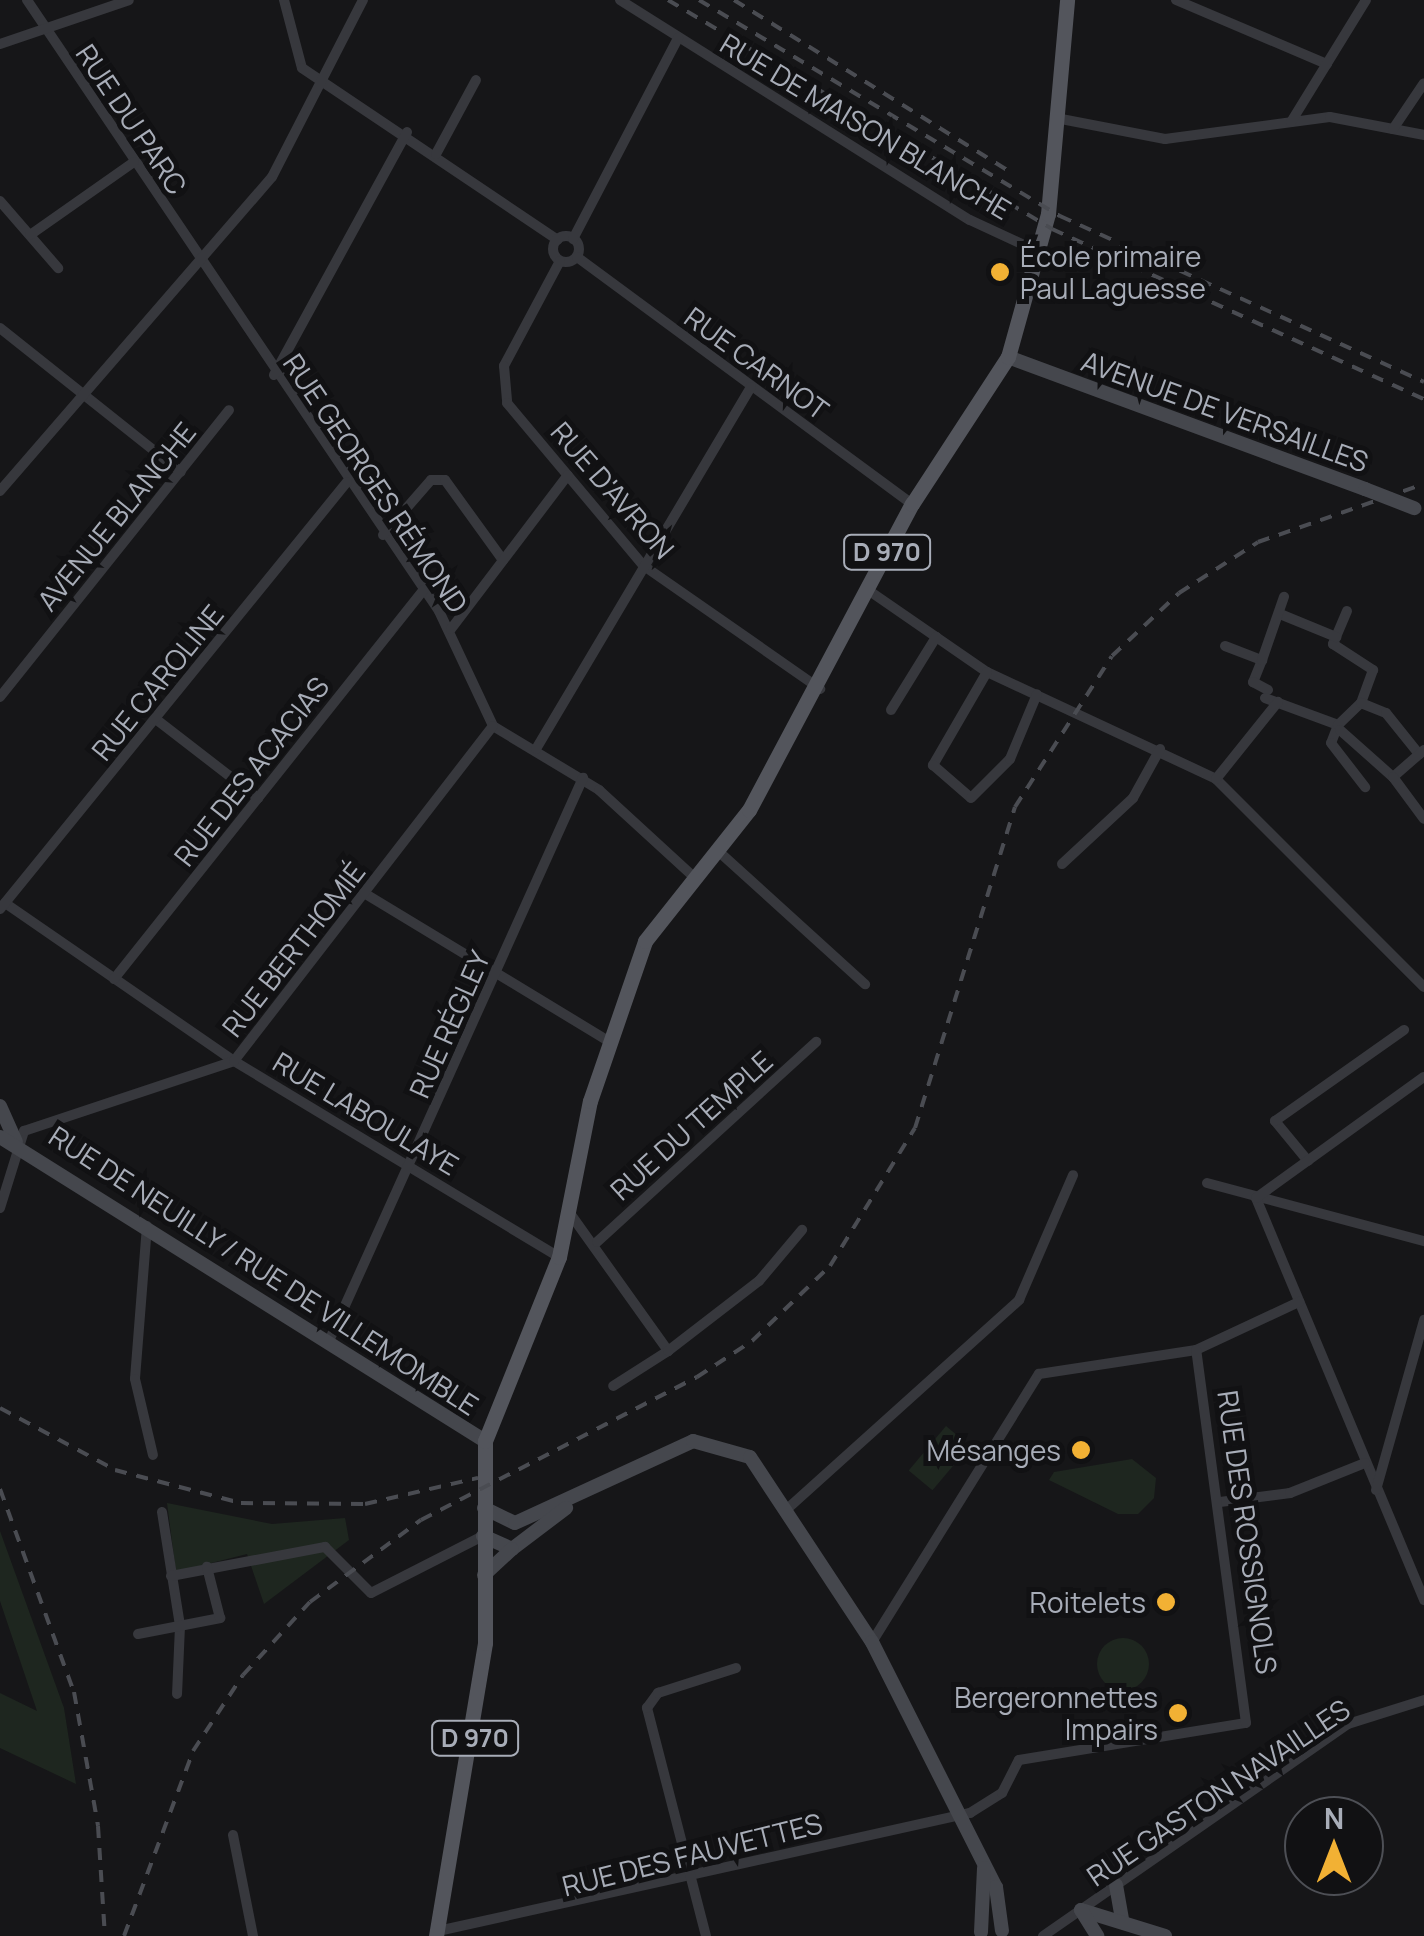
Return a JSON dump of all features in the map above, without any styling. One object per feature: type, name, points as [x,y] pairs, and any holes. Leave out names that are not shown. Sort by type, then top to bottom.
[{"type":"main road","name":"D 970","points":[[437,1934],[474,1739],[484,1575],[485,1442],[559,1257],[610,1042],[645,941],[717,850],[820,690],[912,504],[1008,357],[1041,253],[1068,0]]},
{"type":"street","name":"RUE DU PARC","points":[[27,0],[200,262]]},
{"type":"street","points":[[0,44],[129,0]]},
{"type":"street","points":[[284,0],[302,68],[407,132],[558,240],[573,239]]},
{"type":"street","points":[[0,491],[272,177],[362,0]]},
{"type":"street","name":"RUE DE MAISON BLANCHE","points":[[620,0],[970,220],[1041,253]]},
{"type":"street","points":[[1176,0],[1327,64]]},
{"type":"street","points":[[1291,122],[1366,0]]},
{"type":"street","points":[[558,240],[560,261],[576,256],[573,239],[678,38]]},
{"type":"street","points":[[436,154],[476,80]]},
{"type":"street","points":[[1392,129],[1424,84]]},
{"type":"street","points":[[1056,118],[1165,139],[1330,117],[1424,135]]},
{"type":"street","points":[[274,374],[407,132]]},
{"type":"street","points":[[30,235],[134,162]]},
{"type":"street","points":[[0,201],[58,268]]},
{"type":"street","name":"RUE CARNOT","points":[[576,256],[912,504]]},
{"type":"street","name":"RUE D'AVRON","points":[[560,261],[501,382],[568,475],[644,566],[820,690]]},
{"type":"street","name":"RUE GEORGES RÉMOND","points":[[200,262],[383,535],[451,629],[493,726]]},
{"type":"street","points":[[0,328],[181,472]]},
{"type":"street","name":"AVENUE DE VERSAILLES","points":[[1008,357],[1419,510]]},
{"type":"street","points":[[536,749],[751,387]]},
{"type":"street","name":"AVENUE BLANCHE","points":[[0,698],[229,410]]},
{"type":"street","points":[[451,629],[568,475]]},
{"type":"street","points":[[383,535],[431,480],[444,480],[503,560]]},
{"type":"street","name":"RUE CAROLINE","points":[[2,906],[347,482]]},
{"type":"street","name":"RUE DES ACACIAS","points":[[114,979],[423,590]]},
{"type":"street","points":[[868,590],[987,672],[1160,749],[1216,779],[1424,987]]},
{"type":"street","points":[[1284,597],[1253,682],[1278,702],[1339,727],[1393,777],[1424,819]]},
{"type":"street","points":[[1347,611],[1333,644],[1373,670],[1361,703],[1339,727],[1331,743],[1365,787]]},
{"type":"street","points":[[1280,614],[1336,636]]},
{"type":"street","points":[[891,710],[936,638]]},
{"type":"street","points":[[1225,646],[1262,660]]},
{"type":"street","points":[[987,672],[933,765],[972,798],[1010,759],[1036,694]]},
{"type":"street","points":[[1216,779],[1278,702]]},
{"type":"street","points":[[1361,703],[1386,712],[1422,752],[1393,777]]},
{"type":"street","points":[[157,720],[258,798]]},
{"type":"street","points":[[493,726],[582,778],[695,878]]},
{"type":"street","name":"RUE BERTHOMIÉ","points":[[16,1142],[24,1130],[234,1061],[493,726]]},
{"type":"street","points":[[1062,864],[1133,798],[1160,749]]},
{"type":"street","name":"RUE RÉGLEY","points":[[329,1341],[412,1166],[582,778]]},
{"type":"street","points":[[717,850],[865,984]]},
{"type":"street","points":[[364,894],[610,1042]]},
{"type":"street","name":"RUE LABOULAYE","points":[[2,906],[234,1061],[559,1257]]},
{"type":"street","points":[[1308,1161],[1275,1121],[1404,1030]]},
{"type":"street","name":"RUE DU TEMPLE","points":[[597,1242],[816,1042]]},
{"type":"street","points":[[1256,1198],[1424,1078]]},
{"type":"street","points":[[0,1106],[16,1142],[0,1208]]},
{"type":"street","name":"RUE DE NEUILLY / RUE DE VILLEMOMBLE","points":[[0,1137],[16,1142],[485,1442]]},
{"type":"street","points":[[786,1510],[1020,1300],[1073,1175]]},
{"type":"street","points":[[1207,1183],[1424,1241]]},
{"type":"street","points":[[1256,1198],[1424,1600]]},
{"type":"street","points":[[569,1212],[597,1242],[668,1350]]},
{"type":"street","points":[[147,1226],[136,1380],[153,1456]]},
{"type":"street","points":[[613,1386],[759,1281],[802,1230]]},
{"type":"street","points":[[872,1642],[889,1624],[1039,1374],[1196,1350],[1299,1302]]},
{"type":"street","points":[[1376,1491],[1424,1320]]},
{"type":"street","name":"RUE DES ROSSIGNOLS","points":[[1010,1766],[1246,1723],[1220,1502],[1196,1350]]},
{"type":"street","points":[[171,1576],[325,1547],[371,1593],[483,1536],[712,1440],[750,1456],[872,1642],[984,1868],[1005,1934],[979,1934],[984,1868]]},
{"type":"street","points":[[1220,1502],[1290,1493],[1364,1463]]},
{"type":"street","points":[[484,1575],[512,1548],[585,1494]]},
{"type":"street","points":[[484,1508],[515,1523]]},
{"type":"street","points":[[162,1512],[180,1626],[176,1694]]},
{"type":"street","points":[[483,1536],[512,1548]]},
{"type":"street","points":[[138,1634],[220,1618],[207,1567]]},
{"type":"street","points":[[706,1936],[646,1708],[658,1693],[736,1668]]},
{"type":"street","name":"RUE GASTON NAVAILLES","points":[[1044,1936],[1348,1724],[1424,1700]]},
{"type":"street","name":"RUE DES FAUVETTES","points":[[437,1934],[958,1816],[1002,1793],[1010,1766]]},
{"type":"street","points":[[234,1835],[253,1936]]},
{"type":"street","points":[[1116,1886],[1122,1920]]},
{"type":"street","points":[[1081,1910],[1166,1936]]},
{"type":"street","points":[[1081,1910],[1095,1936]]},
{"type":"shaded area","points":[[946,1426],[970,1446],[932,1490],[909,1470]]},
{"type":"shaded area","points":[[1132,1459],[1156,1478],[1154,1498],[1138,1514],[1118,1514],[1049,1480],[1054,1472]]},
{"type":"shaded area","points":[[167,1503],[272,1524],[345,1518],[349,1540],[264,1604],[247,1554],[176,1572]]},
{"type":"shaded area","points":[[0,1531],[64,1708],[76,1784],[0,1748],[0,1693],[37,1711],[0,1601]]},
{"type":"shaded area","points":[[1123,1638],[1141,1646],[1149,1664],[1141,1682],[1123,1690],[1105,1682],[1097,1664],[1105,1646]]},
{"type":"railway","points":[[668,0],[1052,229],[1424,399]]},
{"type":"railway","points":[[699,0],[1060,216],[1424,382]]},
{"type":"railway","points":[[734,0],[1010,172]]},
{"type":"railway","points":[[124,1936],[193,1751],[243,1675],[310,1602],[421,1520],[697,1377],[752,1341],[830,1266],[915,1128],[1015,807],[1112,656],[1179,593],[1258,542],[1424,484]]},
{"type":"railway","points":[[0,1408],[115,1470],[241,1503],[365,1504],[478,1478]]},
{"type":"railway","points":[[0,1489],[74,1692],[98,1826],[105,1936]]},
{"type":"place","name":"École primaire Paul Laguesse","points":[[1000,272]]},
{"type":"place","name":"Mésanges","points":[[1081,1450]]},
{"type":"place","name":"Roitelets","points":[[1166,1602]]},
{"type":"place","name":"Bergeronnettes Impairs","points":[[1178,1713]]}]
